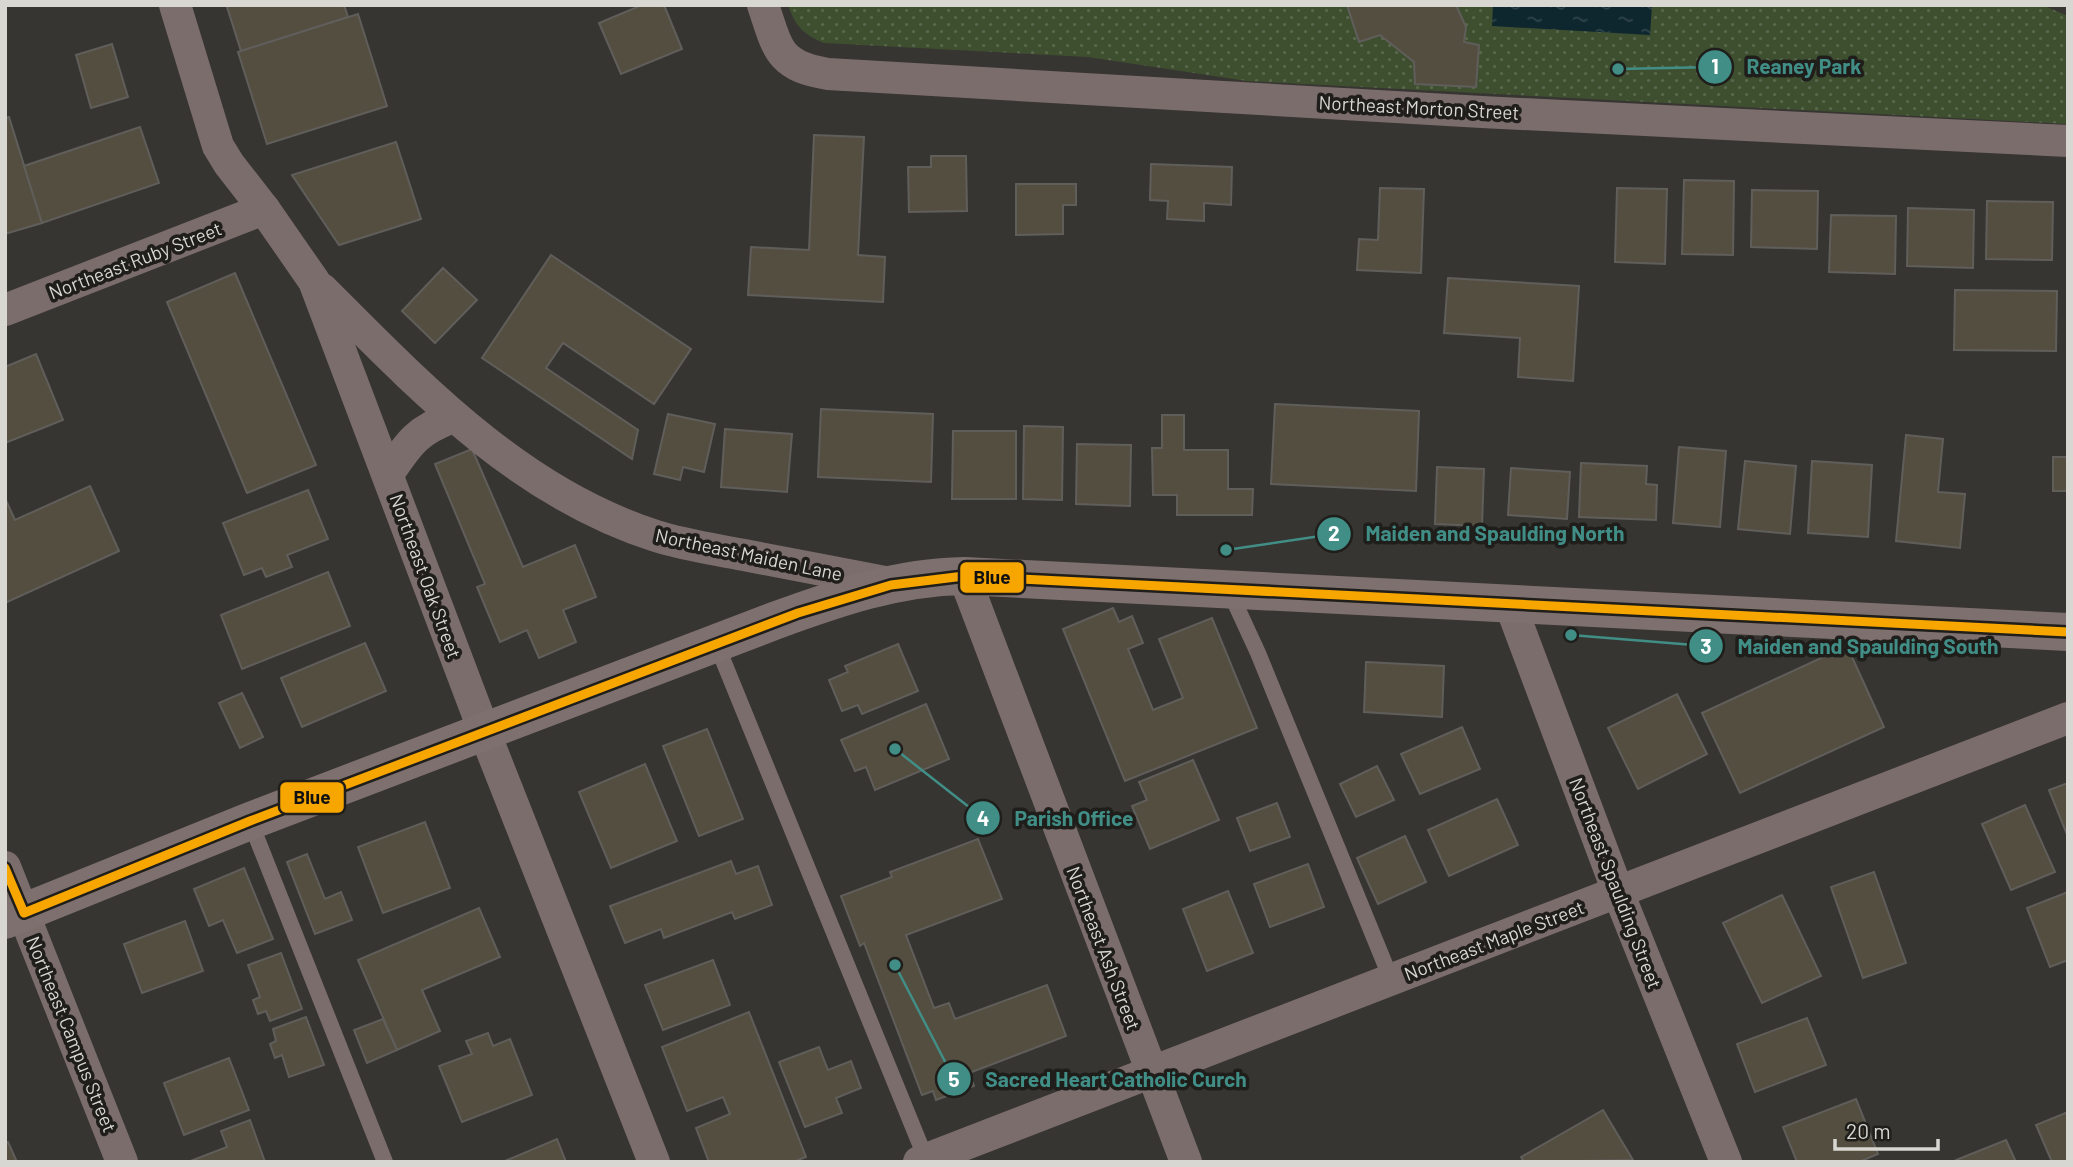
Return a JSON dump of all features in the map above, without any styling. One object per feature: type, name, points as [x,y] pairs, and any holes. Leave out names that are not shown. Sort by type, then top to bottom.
[{"type":"street","name":"Northeast Oak Street","points":[[175,5],[218,146],[314,281],[484,732],[654,1162]]},
{"type":"street","name":"Northeast Morton Street","points":[[763,5],[778,50],[802,70],[828,74],[1482,112],[2068,141]]},
{"type":"street","name":"Northeast Ruby Street","points":[[7,303],[264,209]]},
{"type":"street","name":"Northeast Maiden Lane","points":[[314,281],[453,417],[514,464],[578,503],[655,536],[703,548],[890,583],[937,576],[964,576],[2068,632]]},
{"type":"street","points":[[388,474],[410,442],[429,426],[453,417]]},
{"type":"street","name":"Northeast Ash Street","points":[[964,576],[1186,1162]]},
{"type":"street","points":[[15,917],[250,821],[716,643],[833,600],[890,583]]},
{"type":"street","name":"Northeast Spaulding Street","points":[[1510,604],[1618,892],[1726,1162]]},
{"type":"street","name":"Northeast Maple Street","points":[[923,1161],[2068,718]]},
{"type":"street","name":"Northeast Campus Street","points":[[5,867],[15,917],[122,1162]]},
{"type":"lane","points":[[1227,588],[1258,653],[1391,979]]},
{"type":"lane","points":[[716,643],[923,1161]]},
{"type":"lane","points":[[250,821],[385,1162]]},
{"type":"green space","points":[[788,5],[2042,5],[2068,16],[2068,124],[1247,81],[1088,57],[824,43],[801,29]]},
{"type":"water","points":[[1493,5],[1652,5],[1650,35],[1492,26]]},
{"type":"building","points":[[344,5],[348,17],[241,51],[227,7]]},
{"type":"building","points":[[642,5],[664,5],[682,49],[621,74],[599,23]]},
{"type":"building","points":[[1347,5],[1456,5],[1466,27],[1464,42],[1479,45],[1476,87],[1415,84],[1414,62],[1380,35],[1359,42]]},
{"type":"building","points":[[358,14],[387,106],[267,144],[238,52]]},
{"type":"building","points":[[112,44],[128,97],[91,108],[76,55]]},
{"type":"building","points":[[9,117],[42,223],[5,234],[5,118]]},
{"type":"building","points":[[140,127],[159,183],[42,223],[24,166]]},
{"type":"building","points":[[814,135],[864,137],[858,255],[885,257],[883,302],[748,295],[751,247],[809,250]]},
{"type":"building","points":[[396,142],[421,219],[339,245],[292,175]]},
{"type":"building","points":[[931,156],[966,156],[967,211],[909,212],[908,167],[931,167]]},
{"type":"building","points":[[1151,164],[1232,167],[1231,205],[1204,203],[1204,221],[1167,219],[1168,201],[1150,200]]},
{"type":"building","points":[[1684,180],[1734,181],[1733,255],[1682,254]]},
{"type":"building","points":[[1016,184],[1076,184],[1076,205],[1063,205],[1063,234],[1016,235]]},
{"type":"building","points":[[1380,188],[1424,189],[1421,273],[1357,270],[1359,239],[1378,240]]},
{"type":"building","points":[[1617,188],[1667,189],[1665,264],[1615,262]]},
{"type":"building","points":[[1752,190],[1818,191],[1817,249],[1751,247]]},
{"type":"building","points":[[1987,201],[2053,202],[2052,260],[1986,259]]},
{"type":"building","points":[[1908,208],[1974,210],[1973,268],[1907,266]]},
{"type":"building","points":[[1831,215],[1896,216],[1895,274],[1829,272]]},
{"type":"building","points":[[551,255],[691,349],[654,404],[563,343],[546,368],[638,430],[632,459],[482,358]]},
{"type":"building","points":[[443,268],[477,300],[435,343],[402,311]]},
{"type":"building","points":[[235,273],[316,465],[247,493],[167,302]]},
{"type":"building","points":[[1448,278],[1579,286],[1573,381],[1518,377],[1520,338],[1444,333]]},
{"type":"building","points":[[1955,290],[2057,291],[2056,351],[1954,350]]},
{"type":"building","points":[[36,354],[63,420],[5,443],[5,367]]},
{"type":"building","points":[[1275,404],[1419,411],[1416,491],[1271,484]]},
{"type":"building","points":[[821,409],[933,414],[931,482],[818,477]]},
{"type":"building","points":[[668,414],[715,424],[704,472],[683,467],[680,480],[654,474]]},
{"type":"building","points":[[1162,415],[1184,415],[1184,450],[1228,450],[1228,489],[1253,489],[1252,515],[1177,515],[1177,495],[1153,495],[1152,448],[1162,448]]},
{"type":"building","points":[[1024,426],[1063,427],[1062,500],[1023,499]]},
{"type":"building","points":[[725,429],[792,434],[787,492],[721,487]]},
{"type":"building","points":[[953,431],[1016,431],[1016,499],[952,499]]},
{"type":"building","points":[[1906,435],[1943,439],[1938,492],[1965,494],[1960,548],[1896,541]]},
{"type":"building","points":[[1077,444],[1131,445],[1130,506],[1076,504]]},
{"type":"building","points":[[1679,447],[1726,451],[1720,527],[1673,523]]},
{"type":"building","points":[[472,449],[523,567],[575,545],[596,597],[563,610],[576,642],[539,658],[527,630],[500,642],[477,587],[485,584],[435,464]]},
{"type":"building","points":[[2053,457],[2068,457],[2068,491],[2053,491]]},
{"type":"building","points":[[1745,461],[1796,466],[1790,534],[1738,529]]},
{"type":"building","points":[[1812,461],[1872,465],[1868,537],[1808,533]]},
{"type":"building","points":[[1581,463],[1647,466],[1646,484],[1657,485],[1656,520],[1579,517]]},
{"type":"building","points":[[1437,467],[1484,469],[1482,526],[1435,524]]},
{"type":"building","points":[[1511,468],[1570,472],[1567,519],[1508,515]]},
{"type":"building","points":[[90,486],[119,551],[5,603],[5,498],[15,520]]},
{"type":"building","points":[[308,490],[328,539],[287,555],[292,567],[266,577],[262,568],[244,575],[223,523]]},
{"type":"building","points":[[328,572],[350,626],[242,669],[221,615]]},
{"type":"building","points":[[1113,608],[1119,622],[1132,616],[1143,643],[1128,649],[1153,710],[1183,698],[1159,639],[1212,618],[1257,728],[1125,781],[1063,629]]},
{"type":"building","points":[[365,643],[386,691],[302,727],[281,678]]},
{"type":"building","points":[[898,644],[918,691],[862,714],[858,705],[842,711],[829,680],[848,672],[845,666]]},
{"type":"building","points":[[1847,646],[1884,727],[1740,793],[1702,713]]},
{"type":"building","points":[[1366,662],[1444,666],[1442,717],[1364,712]]},
{"type":"building","points":[[242,693],[263,737],[240,748],[219,703]]},
{"type":"building","points":[[1677,694],[1707,754],[1638,789],[1608,728]]},
{"type":"building","points":[[926,704],[949,759],[875,790],[866,767],[855,771],[841,740]]},
{"type":"building","points":[[1462,727],[1480,769],[1420,794],[1401,754]]},
{"type":"building","points":[[707,729],[743,819],[699,836],[663,746]]},
{"type":"building","points":[[1193,760],[1219,820],[1150,849],[1132,806],[1147,800],[1139,782]]},
{"type":"building","points":[[645,764],[677,841],[611,868],[579,792]]},
{"type":"building","points":[[1377,766],[1394,800],[1356,817],[1340,784]]},
{"type":"building","points":[[2068,783],[2068,837],[2049,790]]},
{"type":"building","points":[[1497,799],[1518,845],[1449,876],[1428,830]]},
{"type":"building","points":[[1277,803],[1290,837],[1250,851],[1237,818]]},
{"type":"building","points":[[2025,805],[2055,872],[2011,890],[1982,824]]},
{"type":"building","points":[[425,822],[450,888],[383,913],[358,847]]},
{"type":"building","points":[[1405,836],[1426,882],[1378,904],[1357,858]]},
{"type":"building","points":[[978,839],[1002,899],[906,935],[934,1008],[949,1003],[955,1019],[1047,985],[1066,1036],[969,1073],[974,1086],[936,1100],[933,1091],[922,1095],[864,943],[860,946],[841,896],[892,877],[890,872]]},
{"type":"building","points":[[307,854],[325,899],[341,892],[352,920],[315,934],[287,862]]},
{"type":"building","points":[[731,861],[736,874],[758,866],[772,905],[735,919],[732,912],[664,938],[661,929],[625,943],[610,906]]},
{"type":"building","points":[[1308,864],[1324,907],[1270,927],[1254,884]]},
{"type":"building","points":[[244,868],[273,939],[237,953],[223,920],[209,926],[194,889]]},
{"type":"building","points":[[1874,872],[1906,963],[1863,978],[1831,887]]},
{"type":"building","points":[[1228,891],[1253,953],[1207,971],[1183,909]]},
{"type":"building","points":[[2068,892],[2068,960],[2050,967],[2027,908]]},
{"type":"building","points":[[1782,895],[1821,976],[1762,1003],[1723,923]]},
{"type":"building","points":[[479,908],[500,957],[422,990],[440,1031],[397,1050],[358,960]]},
{"type":"building","points":[[185,921],[203,971],[142,993],[124,944]]},
{"type":"building","points":[[281,953],[302,1009],[270,1021],[266,1011],[258,1014],[253,1000],[260,997],[248,965]]},
{"type":"building","points":[[713,960],[730,1005],[663,1030],[645,985]]},
{"type":"building","points":[[749,1012],[806,1157],[793,1162],[709,1162],[696,1128],[730,1114],[723,1097],[687,1111],[662,1047]]},
{"type":"building","points":[[306,1017],[324,1065],[289,1077],[282,1055],[275,1058],[270,1044],[276,1041],[273,1029]]},
{"type":"building","points":[[1807,1018],[1826,1065],[1755,1092],[1737,1044]]},
{"type":"building","points":[[383,1019],[397,1050],[367,1063],[354,1030]]},
{"type":"building","points":[[488,1033],[493,1046],[510,1039],[532,1095],[462,1122],[439,1066],[472,1054],[466,1041]]},
{"type":"building","points":[[819,1047],[828,1070],[851,1061],[861,1088],[836,1098],[842,1113],[805,1127],[779,1062]]},
{"type":"building","points":[[229,1058],[249,1110],[184,1135],[164,1083]]},
{"type":"building","points":[[1856,1099],[1878,1154],[1859,1162],[1797,1162],[1783,1127]]},
{"type":"building","points":[[1603,1110],[1633,1160],[1524,1162],[1521,1157]]},
{"type":"building","points":[[2068,1112],[2068,1162],[2052,1162],[2036,1125]]},
{"type":"building","points":[[250,1120],[265,1162],[188,1162],[227,1147],[221,1131]]},
{"type":"building","points":[[557,1139],[566,1162],[505,1161]]},
{"type":"building","points":[[2006,1140],[2016,1162],[1956,1160]]},
{"type":"building","points":[[8,1142],[17,1162],[5,1162],[5,1143]]},
{"type":"transit line","name":"Blue","points":[[5,868],[24,913],[250,821],[798,613],[891,585],[964,576],[2068,632]]},
{"type":"place","name":"Reaney Park","points":[[1618,69]]},
{"type":"place","name":"Maiden and Spaulding North","points":[[1226,550]]},
{"type":"place","name":"Maiden and Spaulding South","points":[[1571,635]]},
{"type":"place","name":"Parish Office","points":[[895,749]]},
{"type":"place","name":"Sacred Heart Catholic Curch","points":[[895,965]]}]
